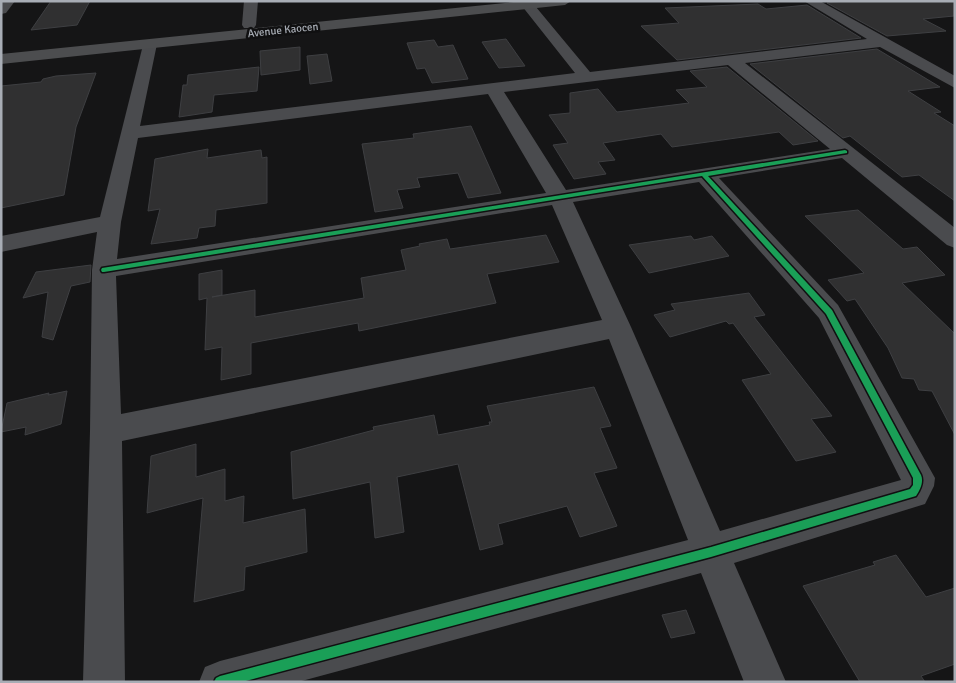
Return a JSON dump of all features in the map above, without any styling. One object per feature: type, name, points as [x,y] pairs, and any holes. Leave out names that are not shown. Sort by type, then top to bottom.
[{"type":"highway","name":"Avenue Kaocen","points":[[1,50],[490,1]]},
{"type":"highway","name":"Avenue Kaocen","points":[[1,59],[525,3],[565,1]]},
{"type":"street","points":[[1,10],[9,1]]},
{"type":"street","points":[[250,25],[251,1]]},
{"type":"street","points":[[810,1],[955,83]]},
{"type":"street","points":[[525,3],[586,77]]},
{"type":"street","points":[[129,133],[882,42]]},
{"type":"street","points":[[104,682],[106,431],[104,270],[110,222],[149,44]]},
{"type":"street","points":[[732,60],[955,240]]},
{"type":"street","points":[[493,88],[559,196],[618,327],[765,682]]},
{"type":"street","points":[[104,270],[559,196],[846,152]]},
{"type":"street","points":[[220,682],[711,552],[913,493],[917,486],[918,478],[829,312],[704,175]]},
{"type":"street","points":[[1,244],[110,222]]},
{"type":"street","points":[[106,431],[618,327]]},
{"type":"building","points":[[51,1],[90,1],[77,25],[31,30]]},
{"type":"building","points":[[843,1],[954,1],[954,16],[923,19],[946,31],[887,36],[827,3]]},
{"type":"building","points":[[758,4],[766,9],[807,5],[861,38],[677,60],[641,26],[679,23],[665,8]]},
{"type":"building","points":[[506,39],[525,66],[499,68],[482,42]]},
{"type":"building","points":[[434,40],[438,47],[453,45],[468,79],[432,83],[425,68],[417,69],[407,43]]},
{"type":"building","points":[[300,47],[300,70],[261,75],[260,51]]},
{"type":"building","points":[[877,49],[940,87],[908,91],[941,112],[934,113],[955,126],[955,201],[919,175],[902,177],[850,136],[843,138],[750,64]]},
{"type":"building","points":[[327,54],[332,81],[310,84],[307,56]]},
{"type":"building","points":[[259,67],[257,91],[214,95],[212,112],[179,117],[183,85],[187,85],[188,75]]},
{"type":"building","points":[[727,67],[818,141],[793,145],[779,132],[672,147],[661,134],[603,143],[615,160],[598,162],[606,174],[574,179],[553,145],[568,143],[549,115],[570,113],[570,93],[598,89],[617,112],[689,103],[676,90],[707,87],[690,71]]},
{"type":"building","points":[[96,73],[76,127],[64,195],[1,208],[1,86],[41,82],[43,79],[56,76]]},
{"type":"building","points":[[471,126],[501,193],[468,198],[458,173],[417,178],[420,187],[397,190],[403,208],[375,212],[362,144],[414,138],[413,134]]},
{"type":"building","points":[[208,149],[207,158],[261,150],[262,158],[267,157],[267,203],[216,210],[215,226],[199,228],[197,238],[151,244],[160,209],[148,211],[155,159]]},
{"type":"building","points":[[858,210],[903,249],[917,247],[945,275],[902,283],[955,334],[955,435],[932,391],[919,390],[914,379],[902,378],[888,348],[855,299],[847,301],[828,280],[864,273],[805,216]]},
{"type":"building","points":[[546,235],[559,262],[487,274],[496,303],[359,331],[358,323],[251,343],[251,374],[221,380],[222,347],[205,350],[207,298],[199,300],[199,274],[222,270],[222,295],[212,297],[255,290],[255,317],[364,298],[361,278],[406,270],[401,250],[420,246],[419,244],[447,239],[450,249]]},
{"type":"building","points":[[691,236],[694,240],[712,236],[729,256],[649,273],[629,245]]},
{"type":"building","points":[[91,265],[90,282],[71,286],[53,340],[42,337],[48,292],[23,298],[36,272]]},
{"type":"building","points":[[749,293],[765,315],[754,317],[832,416],[811,419],[836,452],[796,461],[742,380],[771,374],[733,323],[729,324],[726,321],[670,337],[654,315],[675,310],[671,304]]},
{"type":"building","points":[[594,387],[611,426],[600,428],[617,468],[594,473],[617,526],[580,537],[567,506],[498,524],[503,544],[480,550],[458,464],[397,477],[404,532],[375,538],[370,482],[293,499],[291,452],[374,430],[373,427],[434,415],[438,435],[490,425],[489,422],[492,422],[487,406]]},
{"type":"building","points":[[67,391],[61,424],[25,435],[26,427],[1,432],[7,403],[49,393],[48,395]]},
{"type":"building","points":[[196,444],[196,477],[225,469],[225,501],[244,496],[243,523],[305,509],[307,552],[245,567],[244,590],[194,602],[203,498],[147,513],[151,456]]},
{"type":"building","points":[[896,555],[926,597],[955,588],[955,664],[921,676],[925,682],[860,682],[803,586],[875,565],[873,562]]},
{"type":"building","points":[[686,610],[695,633],[671,638],[662,615]]},
{"type":"cycle path","points":[[104,270],[845,152]]},
{"type":"cycle path","points":[[220,682],[711,552],[913,493],[917,486],[918,478],[829,312],[704,175]]}]
